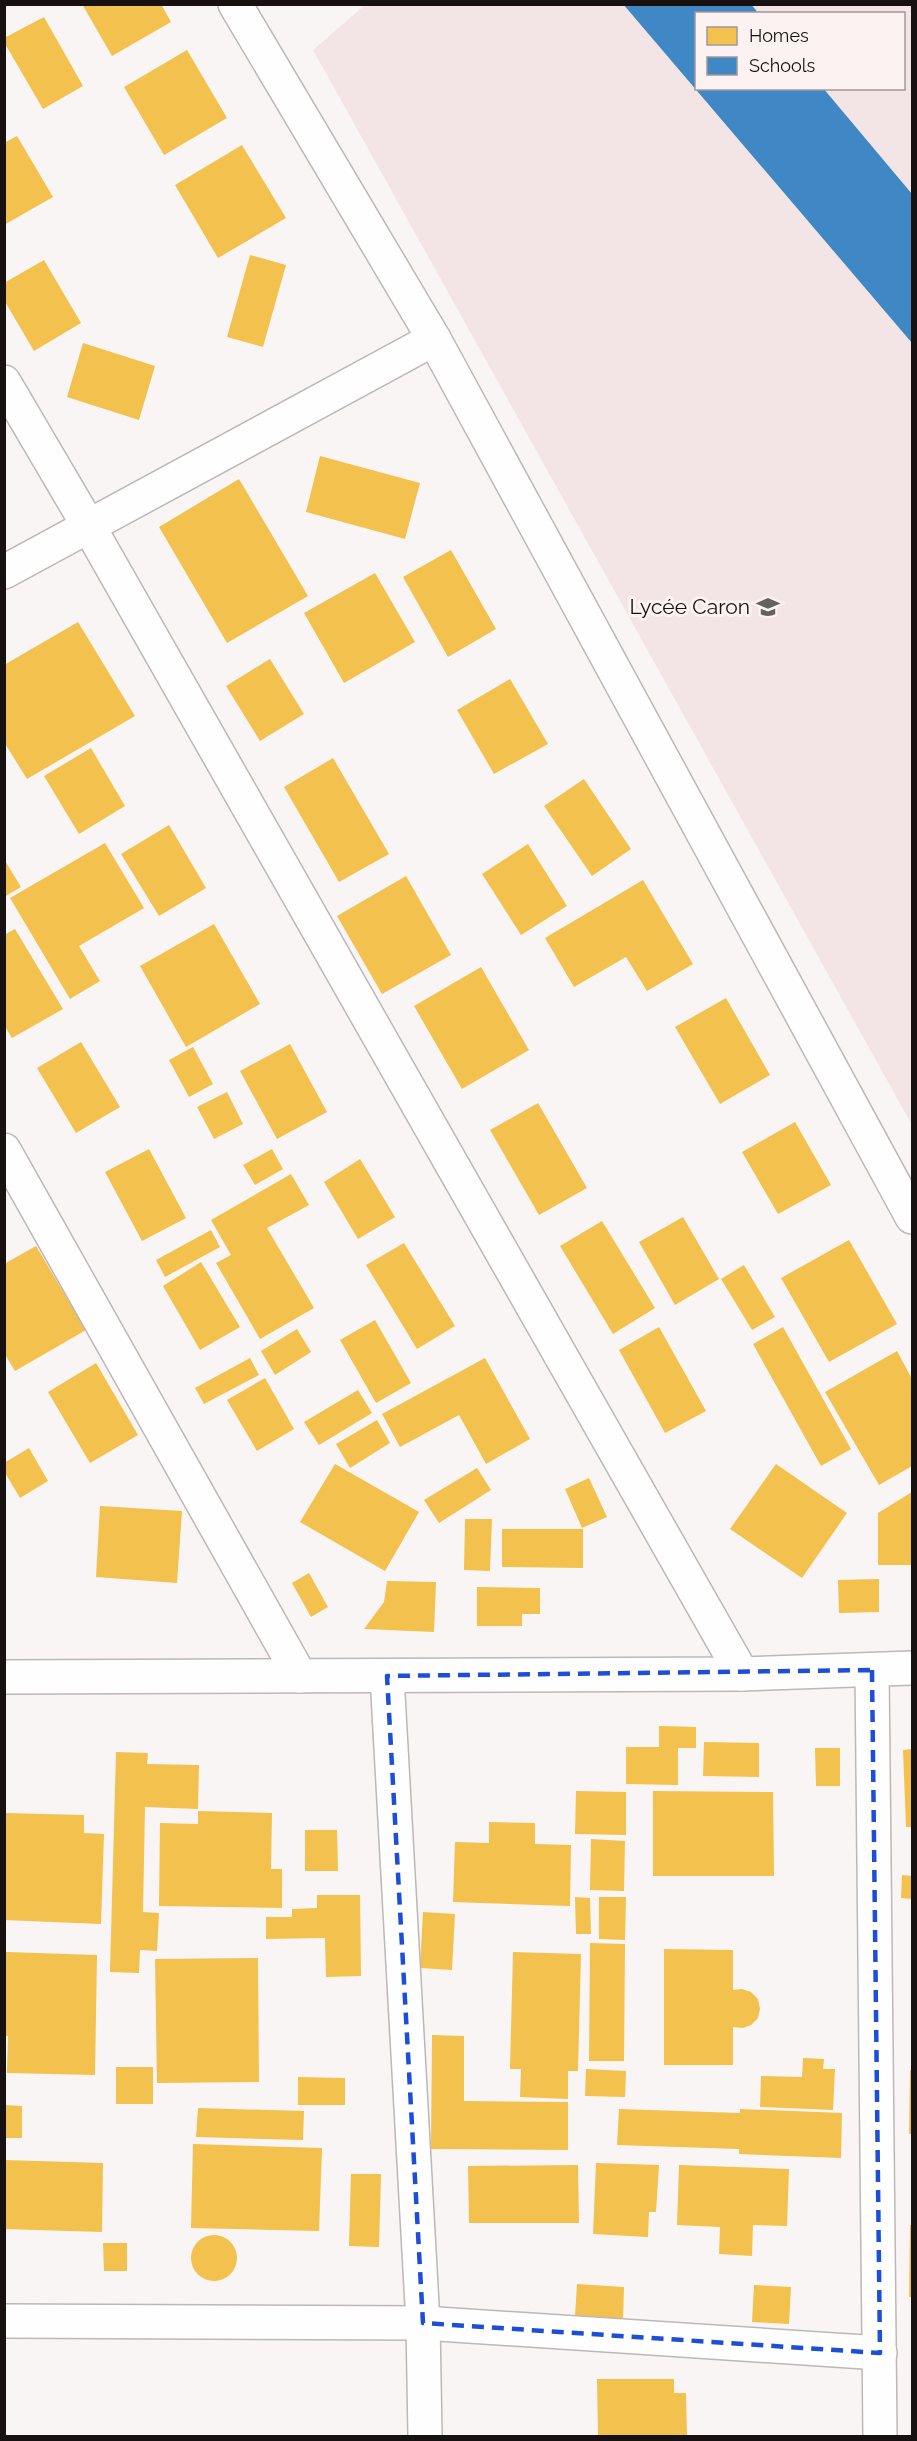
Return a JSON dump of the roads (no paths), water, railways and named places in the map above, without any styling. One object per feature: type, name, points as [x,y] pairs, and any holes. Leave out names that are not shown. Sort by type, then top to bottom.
[{"type":"street","points":[[235,4],[434,339],[912,1217]]},
{"type":"street","points":[[4,572],[434,339]]},
{"type":"street","points":[[4,382],[88,525],[742,1674]]},
{"type":"street","points":[[4,1150],[300,1676]]},
{"type":"street","points":[[4,1677],[742,1674],[912,1668]]},
{"type":"street","points":[[872,1670],[880,2436]]},
{"type":"street","points":[[387,1676],[423,2323],[425,2436]]},
{"type":"street","points":[[4,2321],[423,2323],[880,2353]]},
{"type":"place","name":"Lycée Caron","points":[[768,607]]}]
